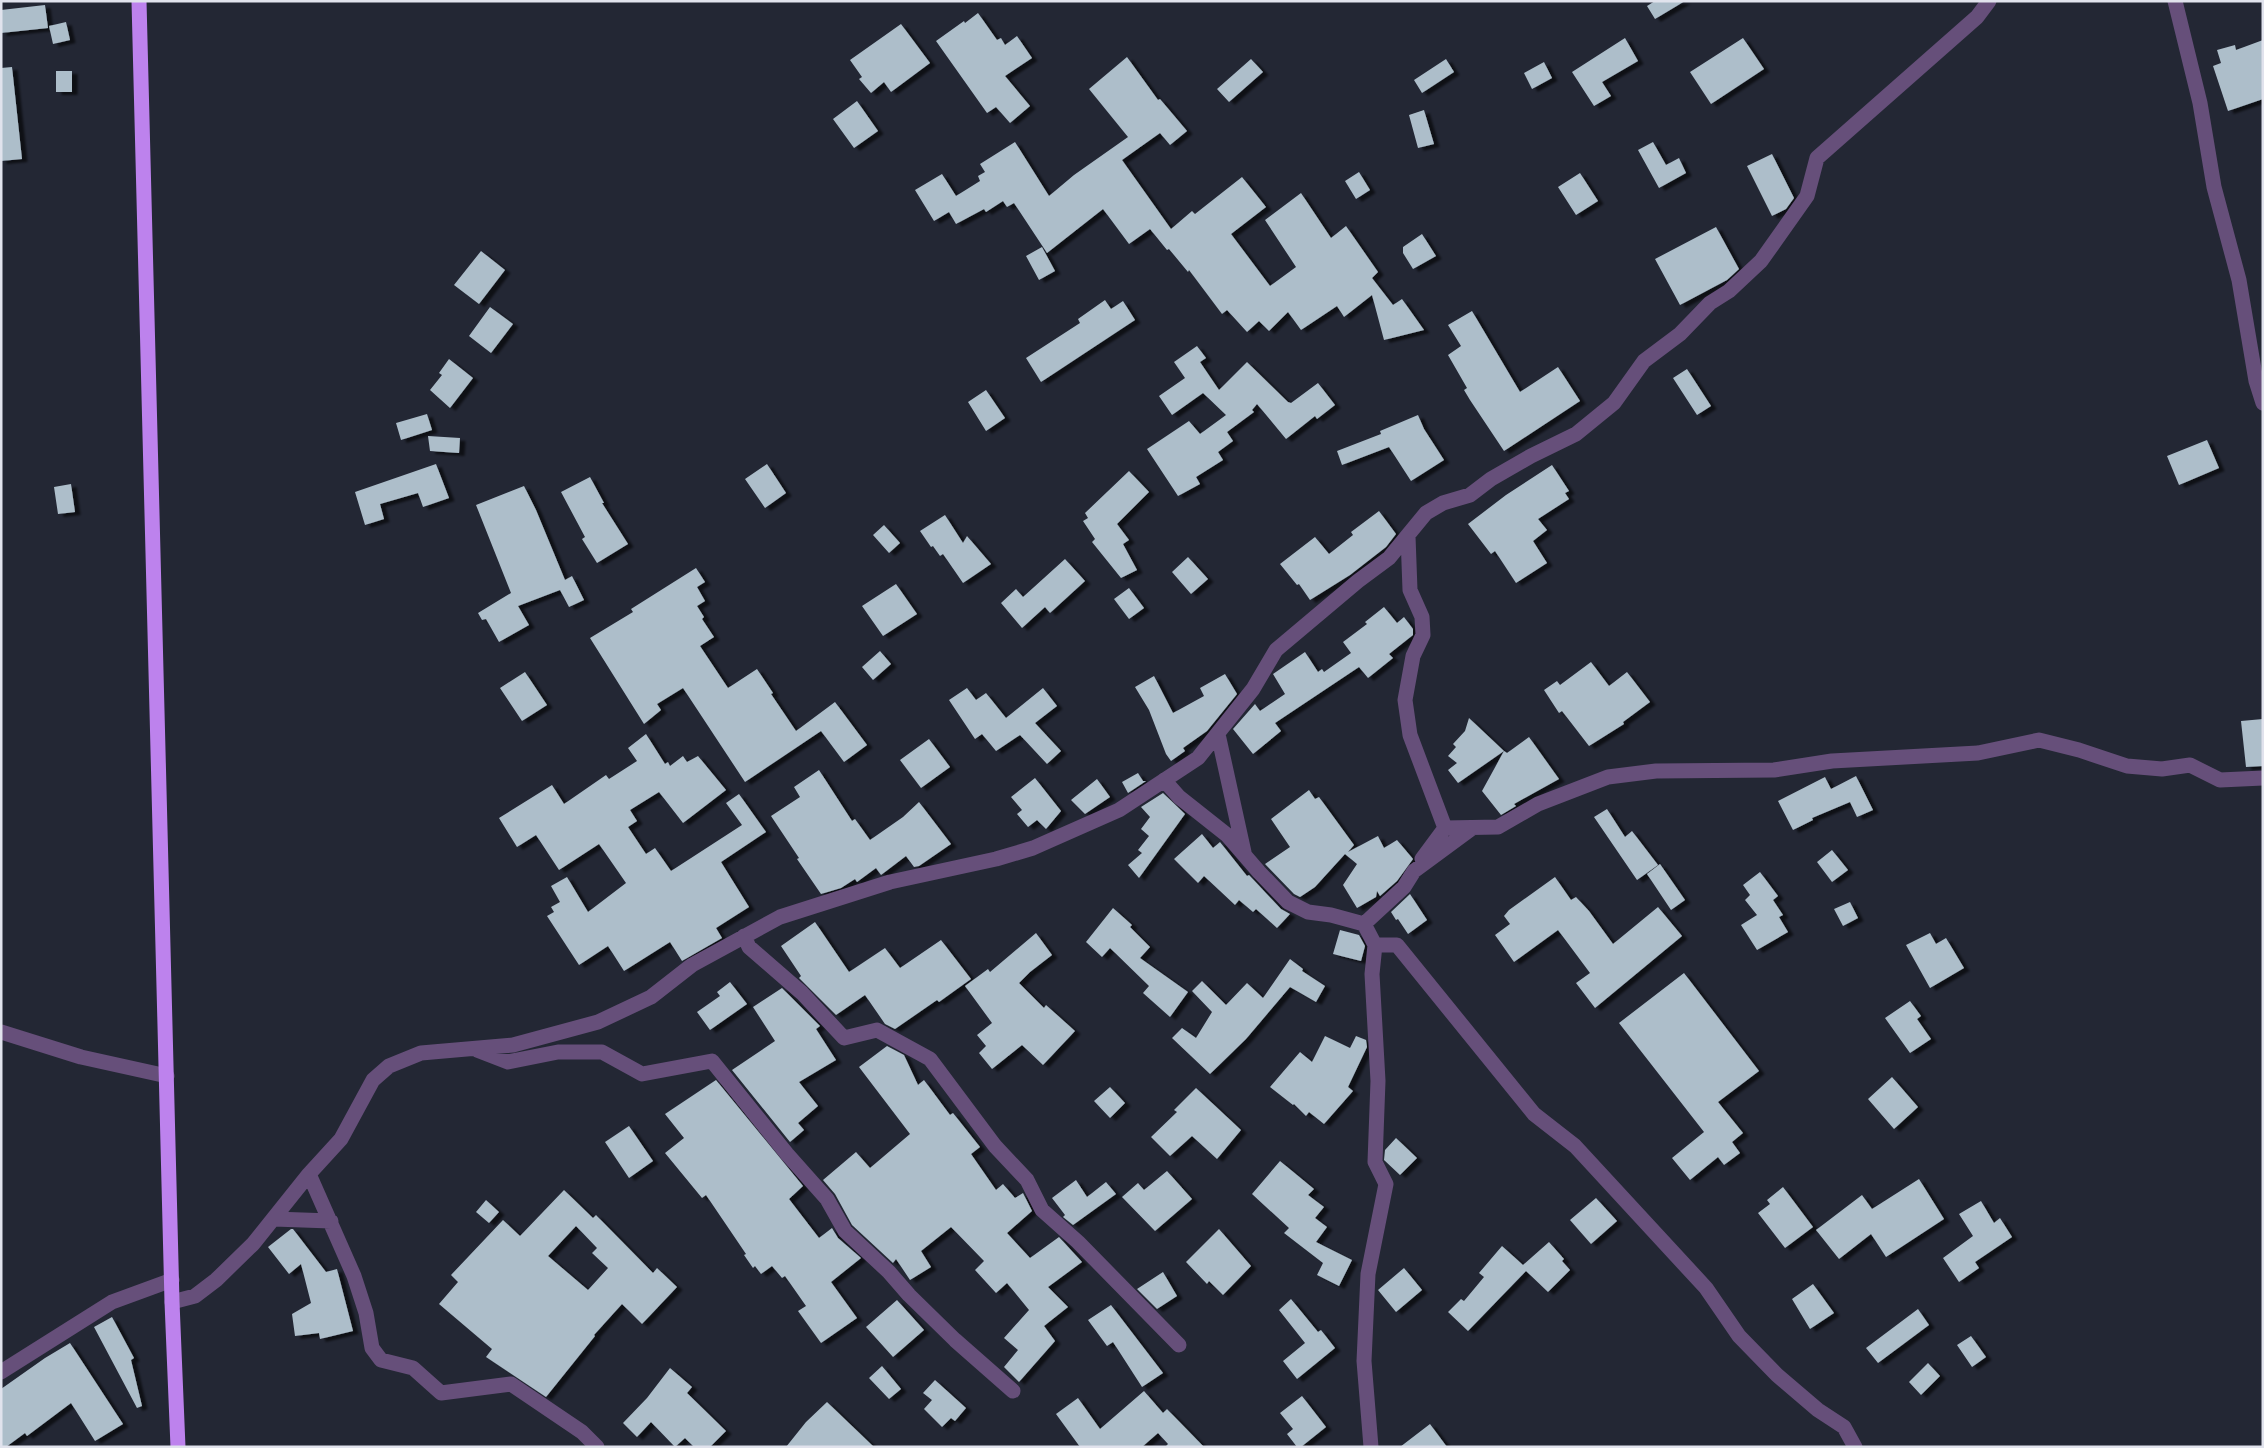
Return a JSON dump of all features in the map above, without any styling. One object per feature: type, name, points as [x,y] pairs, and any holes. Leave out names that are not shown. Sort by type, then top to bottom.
[{"type":"highway","points":[[139,1],[172,1302],[178,1447]]},
{"type":"street","points":[[172,1302],[195,1296],[216,1280],[253,1244],[309,1174],[341,1139],[373,1080],[389,1066],[420,1053],[513,1045],[598,1022],[651,997],[692,965],[780,917],[842,896],[1033,848],[1119,810],[1198,758],[1253,689],[1276,650],[1358,581],[1389,558],[1426,513],[1443,502],[1470,495],[1507,470],[1576,434],[1614,403],[1644,362],[1680,334],[1710,303],[1729,291],[1761,261],[1807,196],[1817,158],[1977,17],[1990,1]]},
{"type":"street","points":[[2175,1],[2200,103],[2214,187],[2239,280],[2256,381],[2263,403]]},
{"type":"street","points":[[1408,536],[1410,590],[1422,617],[1423,635],[1413,656],[1405,700],[1410,735],[1445,828]]},
{"type":"street","points":[[1218,734],[1245,854]]},
{"type":"street","points":[[1445,828],[1498,827],[1538,804],[1608,777],[1656,771],[1774,770],[1832,761],[1978,753],[2039,740],[2079,750],[2127,766],[2162,769],[2190,765],[2220,780],[2263,778]]},
{"type":"street","points":[[1164,780],[1179,796],[1227,835],[1288,902],[1308,912],[1331,915],[1364,924],[1375,945],[1372,974],[1378,1082],[1375,1162],[1386,1184],[1368,1274],[1364,1361],[1371,1447]]},
{"type":"street","points":[[1364,924],[1404,887],[1445,828]]},
{"type":"street","points":[[1414,871],[1471,829]]},
{"type":"street","points":[[744,936],[749,947],[802,993],[844,1038],[877,1030],[930,1059],[995,1146],[1027,1180],[1042,1210],[1078,1242],[1179,1345]]},
{"type":"street","points":[[1375,945],[1397,945],[1534,1114],[1574,1146],[1706,1288],[1740,1336],[1777,1375],[1818,1410],[1844,1427],[1855,1447]]},
{"type":"street","points":[[1,1032],[81,1057],[167,1076]]},
{"type":"street","points":[[471,1048],[508,1062],[558,1052],[602,1052],[642,1074],[712,1061],[827,1200],[845,1232],[889,1272],[908,1294],[955,1340],[1014,1391]]},
{"type":"street","points":[[309,1174],[331,1221],[363,1304],[372,1348],[381,1360],[413,1368],[441,1393],[511,1384],[582,1432],[597,1447]]},
{"type":"street","points":[[274,1219],[331,1221]]},
{"type":"street","points":[[1,1372],[112,1302],[172,1280]]},
{"type":"building","points":[[1655,1],[1685,1],[1655,19],[1647,6]]},
{"type":"building","points":[[45,5],[48,28],[1,33],[1,10]]},
{"type":"building","points":[[978,13],[997,40],[1001,38],[1005,45],[1017,36],[1032,58],[1005,76],[1030,106],[1010,123],[996,107],[987,113],[936,41]]},
{"type":"building","points":[[66,22],[70,40],[53,44],[49,26]]},
{"type":"building","points":[[901,24],[930,63],[891,92],[884,82],[871,93],[859,79],[862,77],[850,60]]},
{"type":"building","points":[[1625,38],[1638,61],[1602,82],[1611,96],[1594,106],[1572,72]]},
{"type":"building","points":[[1743,38],[1764,69],[1711,104],[1690,72]]},
{"type":"building","points":[[2263,40],[2263,99],[2228,111],[2213,66],[2221,63],[2217,50],[2235,45],[2236,50]]},
{"type":"building","points":[[1127,57],[1158,100],[1160,99],[1187,131],[1170,145],[1160,133],[1122,160],[1171,229],[1192,211],[1195,214],[1242,177],[1266,207],[1231,234],[1270,286],[1296,267],[1265,220],[1301,193],[1331,238],[1346,226],[1378,272],[1372,278],[1393,305],[1402,299],[1424,330],[1384,340],[1372,295],[1344,317],[1337,306],[1301,330],[1288,312],[1269,331],[1259,321],[1247,332],[1227,310],[1222,314],[1189,270],[1188,272],[1150,229],[1129,244],[1103,209],[1047,253],[1014,203],[1007,207],[1003,201],[986,212],[984,209],[956,224],[949,212],[934,221],[915,190],[942,174],[956,196],[980,181],[978,176],[985,172],[980,164],[1015,142],[1049,196],[1074,175],[1128,137],[1089,89]]},
{"type":"building","points":[[1251,59],[1263,72],[1229,102],[1217,89]]},
{"type":"building","points":[[1446,59],[1454,72],[1422,93],[1414,80]]},
{"type":"building","points":[[1544,62],[1552,78],[1532,89],[1524,73]]},
{"type":"building","points":[[12,67],[22,159],[1,161],[1,68]]},
{"type":"building","points":[[56,71],[72,71],[72,92],[56,92]]},
{"type":"building","points":[[857,101],[878,131],[854,148],[833,119]]},
{"type":"building","points":[[1424,110],[1434,144],[1418,148],[1409,115]]},
{"type":"building","points":[[1653,142],[1666,165],[1679,158],[1686,173],[1659,188],[1638,150]]},
{"type":"building","points":[[1772,154],[1794,198],[1786,209],[1772,216],[1747,166]]},
{"type":"building","points":[[1359,172],[1370,190],[1356,199],[1345,181]]},
{"type":"building","points":[[1580,173],[1598,201],[1576,215],[1558,187]]},
{"type":"building","points":[[1716,227],[1739,269],[1727,280],[1680,305],[1655,259]]},
{"type":"building","points":[[1422,234],[1436,256],[1413,269],[1403,253],[1403,247]]},
{"type":"building","points":[[1042,247],[1055,271],[1039,280],[1026,256]]},
{"type":"building","points":[[481,251],[505,270],[479,304],[454,285]]},
{"type":"building","points":[[1105,300],[1111,309],[1123,301],[1135,320],[1041,382],[1026,358],[1080,323],[1078,319]]},
{"type":"building","points":[[490,307],[513,324],[491,353],[469,336]]},
{"type":"building","points":[[1472,311],[1520,392],[1558,367],[1580,401],[1504,451],[1464,390],[1467,388],[1448,355],[1461,346],[1448,325]]},
{"type":"building","points":[[1197,346],[1206,358],[1200,362],[1219,390],[1247,362],[1288,402],[1291,403],[1318,383],[1335,405],[1317,419],[1315,416],[1286,439],[1257,404],[1252,410],[1254,412],[1227,432],[1233,441],[1218,452],[1223,460],[1196,477],[1200,484],[1178,496],[1147,449],[1189,421],[1200,434],[1226,415],[1203,393],[1172,415],[1159,396],[1185,378],[1174,362]]},
{"type":"building","points":[[449,359],[473,378],[450,408],[430,390],[442,375],[439,373]]},
{"type":"building","points":[[1687,369],[1711,406],[1697,415],[1673,378]]},
{"type":"building","points":[[986,390],[1005,418],[986,431],[968,402]]},
{"type":"building","points":[[427,414],[432,430],[401,440],[396,423]]},
{"type":"building","points":[[1418,415],[1424,429],[1444,460],[1411,481],[1389,447],[1342,465],[1337,451],[1381,434],[1380,431]]},
{"type":"building","points":[[428,436],[460,438],[459,453],[430,451]]},
{"type":"building","points":[[2207,440],[2219,468],[2179,485],[2167,456]]},
{"type":"building","points":[[436,464],[449,498],[423,507],[418,493],[380,504],[384,519],[365,525],[355,492]]},
{"type":"building","points":[[767,464],[786,493],[765,508],[745,479]]},
{"type":"building","points":[[1552,465],[1569,491],[1565,493],[1569,499],[1538,519],[1547,530],[1533,541],[1547,563],[1516,583],[1495,551],[1491,554],[1468,524],[1506,495]]},
{"type":"building","points":[[1129,471],[1149,492],[1117,524],[1129,540],[1123,544],[1137,570],[1121,578],[1092,542],[1095,539],[1083,521],[1088,518],[1085,513]]},
{"type":"building","points":[[590,477],[604,503],[602,503],[628,544],[597,563],[582,539],[585,537],[561,492]]},
{"type":"building","points":[[71,484],[75,512],[58,514],[54,487]]},
{"type":"building","points":[[524,486],[565,580],[572,576],[584,600],[569,607],[560,590],[518,606],[529,625],[499,642],[486,619],[482,620],[478,613],[511,593],[476,505]]},
{"type":"building","points":[[1379,511],[1396,534],[1386,547],[1350,575],[1310,600],[1299,584],[1297,585],[1280,564],[1315,537],[1329,554],[1353,535],[1351,532]]},
{"type":"building","points":[[945,515],[963,543],[967,536],[991,564],[963,583],[943,554],[940,556],[933,546],[931,547],[920,531]]},
{"type":"building","points":[[884,525],[900,543],[889,553],[873,535]]},
{"type":"building","points":[[1188,557],[1208,579],[1191,594],[1172,572]]},
{"type":"building","points":[[1065,559],[1085,581],[1050,613],[1045,607],[1022,628],[1001,603],[1016,589],[1023,597]]},
{"type":"building","points":[[696,568],[705,582],[697,587],[705,601],[697,606],[704,617],[702,619],[714,637],[700,646],[728,688],[757,669],[796,731],[835,702],[867,745],[844,762],[821,731],[745,782],[683,688],[657,704],[661,710],[644,724],[590,638],[633,612],[631,609]]},
{"type":"building","points":[[896,584],[917,614],[883,636],[862,606]]},
{"type":"building","points":[[1129,588],[1144,608],[1129,619],[1114,599]]},
{"type":"building","points":[[1384,607],[1397,623],[1404,617],[1413,629],[1413,635],[1389,654],[1393,658],[1368,678],[1359,667],[1275,723],[1281,731],[1253,754],[1233,729],[1255,704],[1260,711],[1285,694],[1273,674],[1305,652],[1318,672],[1322,669],[1324,672],[1351,653],[1343,642],[1367,624],[1365,622]]},
{"type":"building","points":[[880,651],[891,664],[873,680],[862,667]]},
{"type":"building","points":[[1591,662],[1609,686],[1627,672],[1650,702],[1623,722],[1624,724],[1589,746],[1562,711],[1559,713],[1544,690],[1557,681],[1560,685]]},
{"type":"building","points":[[525,672],[547,705],[522,721],[500,688]]},
{"type":"building","points":[[1225,674],[1237,694],[1207,731],[1183,748],[1185,751],[1171,761],[1166,754],[1149,710],[1135,687],[1154,676],[1173,713],[1204,696],[1200,688]]},
{"type":"building","points":[[967,688],[976,700],[986,693],[1006,718],[1043,688],[1057,706],[1035,723],[1061,751],[1047,764],[1020,735],[996,751],[982,734],[975,739],[949,700]]},
{"type":"building","points":[[1469,718],[1504,751],[1458,783],[1448,770],[1457,763],[1448,756],[1456,747],[1453,744],[1465,731]]},
{"type":"building","points":[[2263,719],[2263,766],[2246,767],[2241,721]]},
{"type":"building","points":[[646,734],[665,764],[668,762],[670,766],[683,756],[687,762],[698,756],[726,790],[683,823],[659,792],[630,810],[637,821],[628,827],[646,854],[655,848],[671,871],[742,825],[726,803],[739,794],[766,832],[721,862],[749,907],[716,928],[722,938],[682,961],[670,942],[624,971],[608,946],[579,965],[547,916],[554,912],[551,907],[560,902],[551,886],[567,877],[588,912],[626,883],[599,844],[559,870],[536,835],[517,847],[499,818],[552,785],[564,804],[606,775],[609,779],[637,761],[628,748]]},
{"type":"building","points":[[1529,737],[1559,779],[1514,804],[1516,806],[1501,815],[1482,791],[1504,751],[1507,753]]},
{"type":"building","points":[[929,739],[950,767],[921,788],[900,760]]},
{"type":"building","points":[[819,770],[852,821],[855,819],[870,840],[903,817],[919,802],[951,844],[919,866],[914,867],[906,856],[881,875],[876,868],[857,882],[855,879],[841,888],[821,894],[771,816],[800,797],[794,787]]},
{"type":"building","points":[[1138,773],[1143,781],[1146,781],[1128,793],[1122,782]]},
{"type":"building","points":[[1856,776],[1873,810],[1857,817],[1850,802],[1812,818],[1813,820],[1793,830],[1778,801],[1825,777],[1831,789]]},
{"type":"building","points":[[1035,778],[1061,811],[1046,829],[1037,820],[1028,827],[1017,814],[1022,810],[1011,797]]},
{"type":"building","points":[[1097,779],[1110,797],[1085,814],[1071,800]]},
{"type":"building","points":[[1309,790],[1315,799],[1319,797],[1354,845],[1348,852],[1378,836],[1384,848],[1397,840],[1413,859],[1397,881],[1380,896],[1377,891],[1376,897],[1357,908],[1343,885],[1357,864],[1345,854],[1315,887],[1300,897],[1294,894],[1265,864],[1290,847],[1271,819]]},
{"type":"building","points":[[1163,793],[1185,814],[1139,878],[1128,865],[1142,853],[1138,850],[1149,836],[1141,829],[1150,817],[1141,807]]},
{"type":"building","points":[[1607,809],[1625,837],[1632,831],[1658,865],[1637,880],[1594,817]]},
{"type":"building","points":[[1202,834],[1213,848],[1220,842],[1247,876],[1249,875],[1281,909],[1290,914],[1277,928],[1256,909],[1253,912],[1239,900],[1235,905],[1204,876],[1198,883],[1174,859]]},
{"type":"building","points":[[1832,850],[1848,870],[1832,882],[1817,862]]},
{"type":"building","points":[[1660,864],[1685,900],[1671,910],[1647,874]]},
{"type":"building","points":[[1760,872],[1778,896],[1773,900],[1783,915],[1779,917],[1788,932],[1757,950],[1741,925],[1757,915],[1745,900],[1750,895],[1743,885]]},
{"type":"building","points":[[1555,877],[1571,900],[1576,897],[1589,911],[1613,944],[1658,907],[1682,936],[1595,1008],[1576,983],[1590,973],[1558,930],[1514,962],[1495,935],[1510,924],[1504,916],[1509,910]]},
{"type":"building","points":[[1410,894],[1427,920],[1408,934],[1391,912]]},
{"type":"building","points":[[1850,902],[1858,918],[1843,926],[1834,909]]},
{"type":"building","points":[[1113,908],[1132,925],[1130,927],[1150,947],[1140,958],[1188,992],[1170,1017],[1143,993],[1149,986],[1110,948],[1102,957],[1086,942]]},
{"type":"building","points":[[815,922],[849,972],[885,948],[900,968],[941,940],[971,979],[939,1002],[937,1000],[895,1029],[885,1024],[865,995],[836,1015],[799,978],[801,976],[781,946]]},
{"type":"building","points":[[1340,930],[1359,935],[1365,946],[1361,961],[1333,954]]},
{"type":"building","points":[[1036,933],[1052,955],[1019,983],[1044,1008],[1046,1005],[1075,1031],[1043,1065],[1022,1045],[992,1069],[979,1053],[986,1046],[977,1035],[992,1023],[965,986],[988,969],[990,972]]},
{"type":"building","points":[[1930,933],[1936,944],[1946,938],[1964,968],[1930,988],[1906,945]]},
{"type":"building","points":[[1290,959],[1303,969],[1302,971],[1325,986],[1316,1002],[1290,987],[1246,1039],[1210,1074],[1172,1038],[1182,1028],[1196,1038],[1212,1012],[1192,991],[1202,981],[1226,1005],[1247,983],[1263,998]]},
{"type":"building","points":[[1684,973],[1759,1071],[1718,1102],[1743,1133],[1732,1142],[1740,1153],[1724,1165],[1718,1157],[1690,1180],[1672,1158],[1704,1132],[1619,1023]]},
{"type":"building","points":[[730,982],[747,1004],[710,1030],[697,1012],[720,996],[717,992]]},
{"type":"building","points":[[782,988],[820,1026],[816,1029],[836,1060],[799,1082],[818,1106],[798,1123],[804,1130],[790,1142],[732,1070],[775,1041],[753,1007]]},
{"type":"building","points":[[1910,1001],[1921,1016],[1917,1019],[1931,1039],[1910,1053],[1885,1018]]},
{"type":"building","points":[[1325,1036],[1350,1048],[1356,1036],[1366,1040],[1367,1047],[1348,1087],[1353,1091],[1324,1124],[1309,1112],[1306,1116],[1294,1104],[1270,1087],[1300,1052],[1312,1062]]},
{"type":"building","points":[[887,1046],[904,1055],[918,1085],[924,1080],[950,1115],[953,1113],[980,1147],[971,1154],[996,1190],[1003,1184],[1015,1198],[1023,1193],[1032,1211],[1007,1233],[1030,1258],[1059,1237],[1082,1262],[1048,1287],[1068,1307],[1044,1326],[1055,1341],[1019,1382],[1004,1367],[1018,1350],[1004,1338],[1029,1310],[1007,1283],[996,1293],[975,1270],[984,1261],[951,1227],[921,1251],[931,1267],[910,1280],[896,1259],[893,1263],[852,1225],[835,1194],[823,1180],[856,1152],[870,1168],[910,1134],[859,1067]]},
{"type":"building","points":[[1892,1077],[1918,1107],[1894,1129],[1868,1099]]},
{"type":"building","points":[[716,1080],[803,1186],[789,1199],[819,1238],[832,1228],[838,1238],[861,1258],[831,1282],[857,1318],[821,1343],[798,1311],[806,1306],[785,1276],[782,1278],[772,1266],[761,1274],[755,1266],[753,1268],[744,1255],[746,1254],[706,1195],[702,1198],[665,1153],[684,1138],[665,1114]]},
{"type":"building","points":[[1110,1087],[1125,1103],[1110,1118],[1094,1101]]},
{"type":"building","points":[[1196,1088],[1241,1130],[1217,1159],[1192,1136],[1170,1156],[1151,1137],[1177,1112],[1174,1110]]},
{"type":"building","points":[[629,1126],[653,1161],[629,1178],[605,1142]]},
{"type":"building","points":[[1396,1138],[1417,1158],[1400,1175],[1384,1160],[1385,1150]]},
{"type":"building","points":[[1280,1161],[1314,1189],[1308,1195],[1324,1207],[1315,1218],[1327,1227],[1316,1242],[1352,1260],[1339,1286],[1317,1275],[1323,1263],[1284,1233],[1289,1228],[1252,1194]]},
{"type":"building","points":[[1167,1171],[1192,1199],[1155,1231],[1122,1197],[1138,1183],[1144,1190]]},
{"type":"building","points":[[1919,1179],[1944,1219],[1886,1257],[1871,1234],[1839,1259],[1816,1230],[1862,1195],[1872,1209]]},
{"type":"building","points":[[1076,1180],[1087,1197],[1106,1182],[1116,1194],[1073,1225],[1063,1217],[1065,1215],[1052,1198]]},
{"type":"building","points":[[1783,1187],[1813,1227],[1785,1248],[1758,1213],[1770,1204],[1767,1200]]},
{"type":"building","points":[[564,1190],[593,1218],[596,1215],[653,1273],[657,1268],[677,1287],[642,1324],[622,1304],[594,1335],[546,1397],[486,1357],[492,1349],[439,1304],[458,1282],[451,1275],[503,1220],[520,1236]],"holes":[[[576,1226],[597,1248],[592,1253],[608,1268],[588,1290],[548,1256]]]},
{"type":"building","points":[[1596,1198],[1617,1221],[1591,1244],[1570,1220]]},
{"type":"building","points":[[486,1200],[499,1212],[489,1223],[476,1212]]},
{"type":"building","points":[[1981,1201],[1994,1223],[2000,1218],[2012,1237],[1975,1262],[1979,1268],[1959,1282],[1943,1258],[1973,1236],[1959,1214]]},
{"type":"building","points":[[293,1229],[326,1272],[337,1269],[353,1331],[320,1339],[319,1333],[295,1336],[292,1314],[311,1303],[301,1264],[289,1274],[268,1247]]},
{"type":"building","points":[[1219,1229],[1251,1266],[1223,1295],[1209,1281],[1207,1284],[1186,1262]]},
{"type":"building","points":[[1549,1242],[1564,1259],[1562,1261],[1570,1270],[1548,1292],[1526,1271],[1468,1331],[1448,1312],[1461,1299],[1464,1301],[1484,1277],[1479,1273],[1502,1246],[1523,1265]]},
{"type":"building","points":[[1404,1268],[1422,1290],[1396,1312],[1378,1290]]},
{"type":"building","points":[[1163,1272],[1177,1296],[1157,1309],[1137,1289]]},
{"type":"building","points":[[1813,1284],[1834,1313],[1810,1329],[1792,1299]]},
{"type":"building","points":[[1291,1299],[1318,1332],[1321,1330],[1335,1348],[1297,1379],[1283,1361],[1305,1343],[1279,1310]]},
{"type":"building","points":[[897,1300],[924,1330],[893,1357],[866,1327]]},
{"type":"building","points":[[1111,1305],[1163,1373],[1142,1387],[1113,1342],[1107,1346],[1088,1320]]},
{"type":"building","points":[[1918,1309],[1929,1325],[1878,1363],[1866,1348]]},
{"type":"building","points":[[112,1317],[134,1358],[131,1360],[142,1406],[137,1408],[94,1327]]},
{"type":"building","points":[[1971,1336],[1986,1357],[1972,1367],[1957,1345]]},
{"type":"building","points":[[70,1343],[123,1424],[95,1441],[71,1403],[27,1436],[25,1433],[6,1447],[1,1447],[1,1389]]},
{"type":"building","points":[[1928,1363],[1940,1376],[1921,1395],[1909,1382]]},
{"type":"building","points":[[882,1366],[901,1389],[889,1399],[869,1378]]},
{"type":"building","points":[[670,1368],[692,1387],[687,1393],[726,1431],[710,1447],[694,1447],[685,1438],[675,1447],[651,1422],[637,1437],[623,1423],[647,1398]]},
{"type":"building","points":[[935,1380],[966,1408],[955,1421],[951,1418],[942,1427],[924,1409],[932,1400],[923,1393]]},
{"type":"building","points":[[1144,1391],[1163,1413],[1167,1409],[1204,1447],[1165,1447],[1168,1444],[1158,1433],[1142,1447],[1080,1447],[1056,1414],[1078,1398],[1100,1429]]},
{"type":"building","points":[[1302,1396],[1326,1427],[1301,1447],[1297,1447],[1287,1434],[1293,1429],[1280,1413]]},
{"type":"building","points":[[827,1402],[874,1447],[786,1447],[806,1422]]},
{"type":"building","points":[[1430,1424],[1447,1447],[1400,1447]]}]
